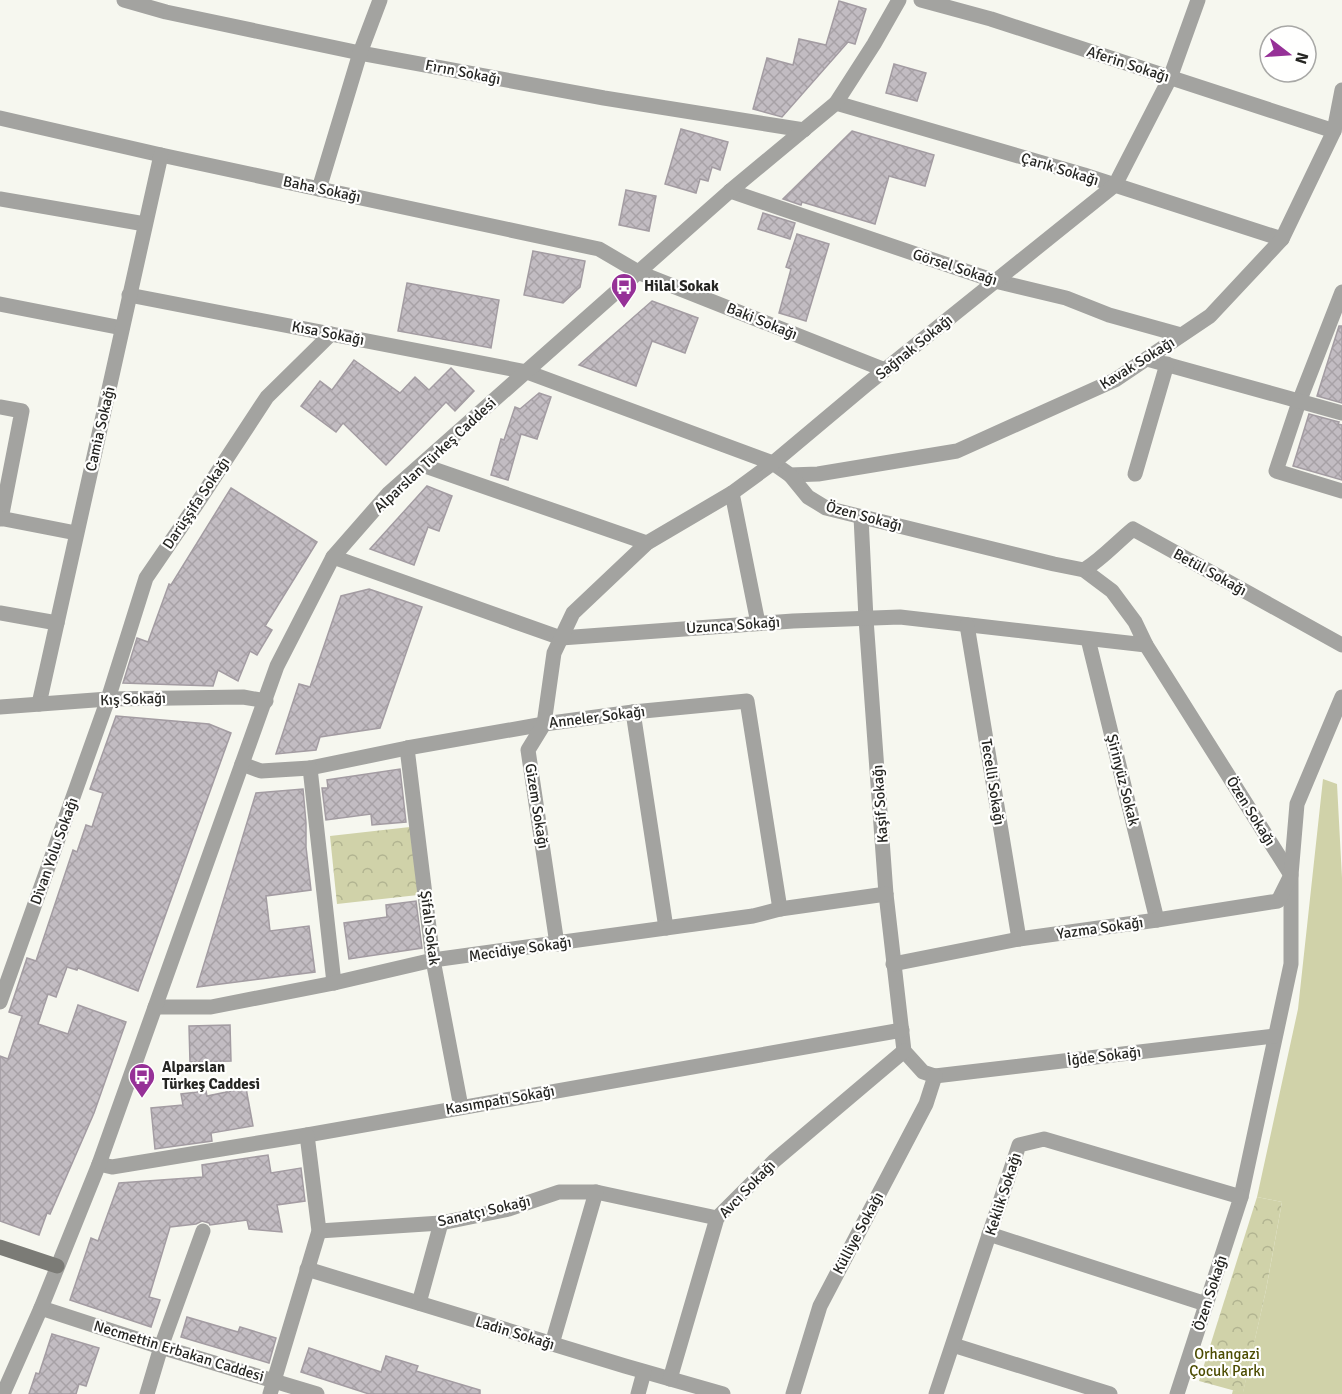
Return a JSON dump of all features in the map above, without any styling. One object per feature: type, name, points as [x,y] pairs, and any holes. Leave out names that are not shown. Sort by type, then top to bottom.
[{"type":"main road","points":[[0,1247],[57,1266]]},
{"type":"street","name":"Fırın Sokağı","points":[[124,0],[166,12],[360,53],[604,98],[804,130]]},
{"type":"street","points":[[320,189],[360,53],[380,0]]},
{"type":"street","name":"Alparslan Türkeş Caddesi","points":[[3,1394],[41,1308],[99,1164],[277,666],[333,557],[389,494],[730,191],[836,103],[899,0]]},
{"type":"street","name":"Aferin Sokağı","points":[[921,0],[991,19],[1334,131]]},
{"type":"street","name":"Sağnak Sokağı","points":[[561,638],[573,613],[647,543],[732,494],[773,463],[1115,185],[1170,78],[1198,0]]},
{"type":"street","name":"Kavak Sokağı","points":[[790,475],[818,474],[957,451],[1115,380],[1210,316],[1282,239],[1334,131],[1342,90]]},
{"type":"street","name":"Çarık Sokağı","points":[[836,103],[1115,185],[1282,239]]},
{"type":"street","name":"Baha Sokağı","points":[[0,118],[599,249],[639,273]]},
{"type":"street","name":"Camia Sokağı","points":[[39,704],[161,155]]},
{"type":"street","name":"Görsel Sokağı","points":[[730,191],[995,282],[1066,298],[1109,315],[1181,336]]},
{"type":"street","points":[[0,199],[145,224]]},
{"type":"street","name":"Baki Sokağı","points":[[639,273],[885,370]]},
{"type":"street","points":[[1342,292],[1299,402],[1276,471],[1342,491]]},
{"type":"street","name":"Kısa Sokağı","points":[[129,295],[527,372],[773,463]]},
{"type":"street","points":[[0,304],[122,328]]},
{"type":"street","name":"Darüşşifa Sokağı","points":[[108,699],[146,578],[267,398],[332,334]]},
{"type":"street","points":[[1147,359],[1342,413]]},
{"type":"street","points":[[1135,474],[1167,364]]},
{"type":"street","points":[[0,407],[22,411],[0,518],[76,533]]},
{"type":"street","points":[[773,463],[790,475]]},
{"type":"street","points":[[422,465],[647,543]]},
{"type":"street","name":"Özen Sokağı","points":[[790,475],[808,497],[826,508],[1084,570],[1112,591],[1135,622],[1146,645],[1292,875],[1291,964],[1241,1197],[1178,1394]]},
{"type":"street","points":[[732,494],[758,623]]},
{"type":"street","name":"Kaşif Sokağı","points":[[861,516],[866,619],[886,894],[904,1051]]},
{"type":"street","name":"Betül Sokağı","points":[[1084,570],[1099,561],[1133,530],[1342,645]]},
{"type":"street","name":"Uzunca Sokağı","points":[[333,557],[561,638],[758,623],[900,617],[1146,645]]},
{"type":"street","points":[[0,613],[57,623]]},
{"type":"street","name":"Tecelli Sokağı","points":[[967,625],[1019,939]]},
{"type":"street","name":"Gizem Sokağı","points":[[557,944],[528,750],[544,724],[554,653],[561,638]]},
{"type":"street","name":"Şirinyüz Sokak","points":[[1088,639],[1157,921]]},
{"type":"street","name":"Kış Sokağı","points":[[0,707],[108,699],[243,697],[266,701]]},
{"type":"street","points":[[1292,875],[1297,804],[1342,697]]},
{"type":"street","name":"Divan Yolu Sokağı","points":[[0,1002],[108,699]]},
{"type":"street","name":"Anneler Sokağı","points":[[242,764],[261,771],[310,768],[544,724],[633,712],[747,701],[780,909]]},
{"type":"street","points":[[633,712],[666,928]]},
{"type":"street","name":"Şifalı Sokak","points":[[407,748],[433,960],[461,1107]]},
{"type":"street","points":[[310,768],[334,983]]},
{"type":"street","name":"Yazma Sokağı","points":[[893,964],[1019,939],[1157,921],[1278,901],[1292,875]]},
{"type":"street","name":"Mecidiye Sokağı","points":[[155,1007],[211,1007],[334,983],[433,960],[753,916],[780,909],[886,894]]},
{"type":"street","name":"Kasımpatı Sokağı","points":[[99,1164],[112,1167],[307,1135],[902,1030]]},
{"type":"street","name":"İğde Sokağı","points":[[935,1076],[1274,1036]]},
{"type":"street","points":[[904,1051],[923,1072],[935,1076]]},
{"type":"street","name":"Avcı Sokağı","points":[[670,1379],[717,1218],[774,1161],[904,1051]]},
{"type":"street","name":"Külliye Sokağı","points":[[793,1394],[820,1306],[926,1104],[935,1076]]},
{"type":"street","points":[[272,1387],[319,1231],[307,1135]]},
{"type":"street","name":"Keklik Sokağı","points":[[936,1394],[1019,1145],[1044,1139],[1241,1197]]},
{"type":"street","name":"Sanatçı Sokağı","points":[[319,1231],[441,1223],[510,1209],[559,1192],[596,1192],[717,1218]]},
{"type":"street","points":[[552,1344],[596,1192]]},
{"type":"street","points":[[419,1303],[441,1223]]},
{"type":"street","points":[[147,1394],[161,1347],[203,1231]]},
{"type":"street","points":[[990,1234],[1206,1304]]},
{"type":"street","name":"Ladin Sokağı","points":[[307,1269],[723,1394]]},
{"type":"street","name":"Necmettin Erbakan Caddesi","points":[[41,1308],[161,1347],[272,1387],[317,1394]]},
{"type":"street","points":[[953,1345],[1110,1394]]},
{"type":"street","points":[[638,1394],[644,1372]]},
{"type":"green space","points":[[1323,779],[1337,784],[1342,878],[1342,1394],[1232,1394],[1233,1390],[1243,1392],[1266,1290],[1282,1202],[1257,1197],[1298,1009]]},
{"type":"green space","points":[[410,827],[418,895],[337,904],[330,836]]},
{"type":"green space","name":"Orhangazi Çocuk Parkı","points":[[1257,1197],[1282,1202],[1266,1290],[1243,1393],[1199,1381]]},
{"type":"building","points":[[839,1],[866,9],[855,44],[848,42],[782,117],[753,109],[767,58],[793,65],[799,39],[826,45]]},
{"type":"building","points":[[894,64],[926,73],[917,101],[886,93]]},
{"type":"building","points":[[681,129],[728,142],[720,170],[712,167],[708,181],[700,179],[696,193],[665,184]]},
{"type":"building","points":[[852,131],[934,155],[925,186],[889,176],[875,224],[802,202],[801,205],[783,199]]},
{"type":"building","points":[[626,190],[656,196],[649,231],[619,225]]},
{"type":"building","points":[[763,213],[795,223],[790,239],[758,229]]},
{"type":"building","points":[[797,234],[829,244],[806,321],[779,313],[791,269],[786,267]]},
{"type":"building","points":[[533,251],[585,261],[580,287],[563,303],[524,295]]},
{"type":"building","points":[[407,283],[499,300],[491,348],[398,331]]},
{"type":"building","points":[[652,301],[698,318],[685,353],[652,341],[636,386],[579,365]]},
{"type":"building","points":[[1339,326],[1342,326],[1342,403],[1317,396]]},
{"type":"building","points":[[354,360],[400,393],[415,377],[429,390],[451,368],[474,391],[455,411],[446,402],[386,465],[343,423],[336,432],[301,406],[320,381],[332,390]]},
{"type":"building","points":[[539,393],[551,397],[537,439],[521,434],[508,480],[491,475],[501,439],[504,440],[515,407],[520,409]]},
{"type":"building","points":[[1309,414],[1339,422],[1338,424],[1342,425],[1342,480],[1293,466]]},
{"type":"building","points":[[427,486],[452,496],[439,531],[428,527],[414,565],[370,549]]},
{"type":"building","points":[[231,488],[317,542],[265,626],[272,630],[257,655],[250,651],[238,681],[218,670],[213,686],[123,683],[137,638],[148,642],[169,584],[171,585]]},
{"type":"building","points":[[369,589],[422,607],[380,728],[320,737],[316,750],[276,754],[299,684],[310,687],[341,596]]},
{"type":"building","points":[[116,716],[209,724],[231,733],[138,991],[78,968],[77,970],[67,967],[56,997],[48,994],[38,1024],[68,1034],[78,1005],[126,1022],[94,1113],[39,1235],[0,1221],[0,1056],[8,1059],[22,1016],[9,1012],[27,958],[36,961],[73,850],[77,852],[86,825],[92,827],[103,793],[90,789]]},
{"type":"building","points":[[400,769],[406,822],[372,825],[371,814],[326,820],[322,788],[328,788],[327,780]]},
{"type":"building","points":[[303,789],[311,890],[266,896],[270,931],[309,926],[315,972],[197,987],[256,793]]},
{"type":"building","points":[[416,901],[422,948],[349,959],[344,923],[387,917],[386,905]]},
{"type":"building","points":[[230,1025],[231,1061],[190,1062],[189,1026]]},
{"type":"building","points":[[246,1088],[253,1126],[211,1133],[212,1141],[155,1149],[151,1108],[183,1105],[181,1094],[206,1091],[207,1096]]},
{"type":"building","points":[[268,1155],[271,1173],[301,1168],[305,1201],[277,1205],[282,1232],[249,1229],[247,1220],[210,1225],[202,1221],[196,1224],[170,1227],[149,1297],[160,1300],[151,1327],[70,1300],[91,1238],[98,1241],[119,1183],[203,1177],[202,1165]]},
{"type":"building","points":[[187,1317],[238,1332],[240,1327],[276,1338],[269,1363],[181,1337]]},
{"type":"building","points":[[52,1334],[99,1348],[86,1386],[79,1384],[76,1394],[29,1394],[36,1373],[39,1374]]},
{"type":"building","points":[[309,1348],[381,1372],[386,1356],[418,1366],[416,1371],[480,1390],[480,1394],[369,1394],[301,1372]]},
{"type":"place","name":"Hilal Sokak","points":[[624,309]]},
{"type":"place","name":"Alparslan Türkeş Caddesi","points":[[142,1099]]}]
